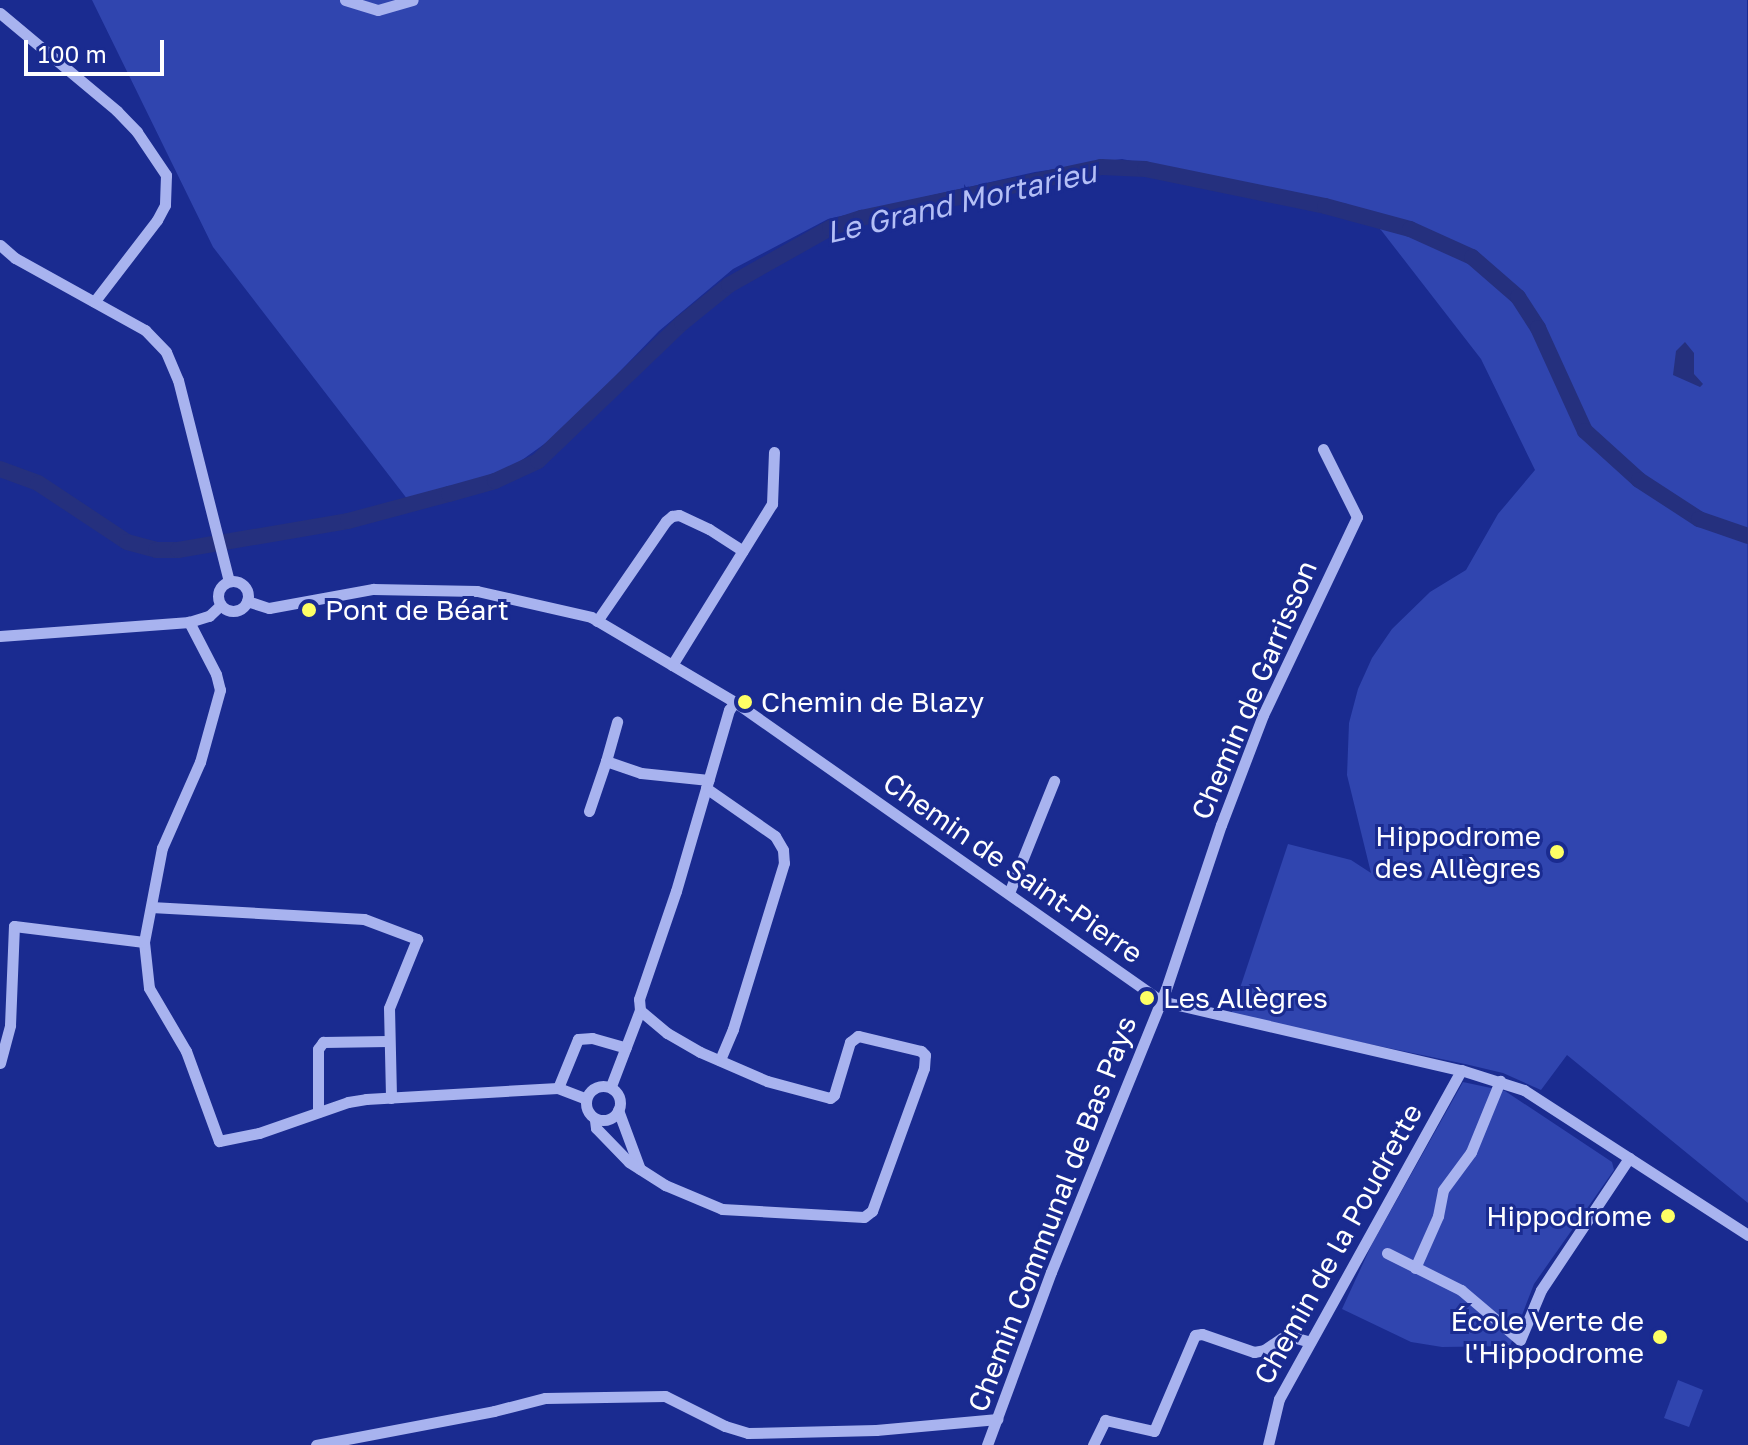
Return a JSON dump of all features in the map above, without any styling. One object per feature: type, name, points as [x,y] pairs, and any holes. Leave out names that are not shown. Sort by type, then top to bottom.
[{"type":"street","points":[[345,0],[378,10],[413,0]]},
{"type":"street","points":[[0,13],[117,111],[137,132],[166,175],[165,205],[157,220],[94,302]]},
{"type":"street","points":[[0,245],[15,258],[145,330],[166,352],[178,380],[229,581]]},
{"type":"street","name":"Chemin de Garrisson","points":[[1161,1001],[1221,825],[1263,715],[1357,517],[1323,449]]},
{"type":"street","points":[[672,665],[772,504],[774,452]]},
{"type":"street","points":[[597,621],[672,516],[679,515],[709,529],[743,551]]},
{"type":"street","points":[[221,605],[233,611],[247,601],[248,592],[243,584],[229,581]]},
{"type":"street","points":[[221,605],[219,591],[229,581]]},
{"type":"street","name":"Chemin de Saint-Pierre","points":[[247,601],[269,608],[373,589],[477,591],[597,621],[735,702],[1161,1001],[1461,1070],[1524,1090],[1748,1235]]},
{"type":"street","points":[[0,636],[189,622],[209,616],[221,605]]},
{"type":"street","points":[[189,622],[216,674],[220,690],[200,762],[162,848],[144,942],[149,988],[186,1051],[219,1141],[259,1133],[348,1102],[558,1088],[586,1099],[596,1128],[612,1147],[641,1169],[665,1185],[733,1212],[864,1217],[872,1211],[925,1055],[921,1051],[858,1036],[850,1042],[834,1095],[830,1098],[767,1081],[720,1060],[667,1033],[639,1005]]},
{"type":"street","points":[[611,1086],[626,1048],[729,710],[735,702]]},
{"type":"street","points":[[589,811],[617,722]]},
{"type":"street","points":[[606,761],[641,773],[708,784],[775,836],[783,850],[784,863],[733,1029],[720,1060]]},
{"type":"street","points":[[1009,893],[1054,781]]},
{"type":"street","points":[[151,907],[364,919],[417,939],[389,1008],[391,1098]]},
{"type":"street","points":[[0,1063],[10,1025],[14,926],[144,942]]},
{"type":"street","name":"Chemin Communal de Bas Pays","points":[[987,1445],[1051,1272],[1161,1001]]},
{"type":"street","points":[[558,1088],[578,1039],[592,1038],[626,1048]]},
{"type":"street","points":[[318,1112],[318,1049],[323,1042],[388,1041]]},
{"type":"street","name":"Chemin de la Poudrette","points":[[1268,1445],[1279,1399],[1461,1070]]},
{"type":"street","points":[[1415,1268],[1438,1216],[1443,1190],[1471,1152],[1500,1081]]},
{"type":"street","points":[[586,1099],[595,1086],[611,1086]]},
{"type":"street","points":[[611,1086],[641,1169]]},
{"type":"street","points":[[595,1120],[611,1119],[618,1110]]},
{"type":"street","points":[[1387,1253],[1461,1290],[1520,1340],[1541,1290],[1629,1158]]},
{"type":"street","points":[[1093,1445],[1105,1420],[1144,1431],[1154,1431],[1159,1426],[1189,1341],[1195,1335],[1202,1334],[1254,1352],[1264,1350],[1286,1335],[1310,1342]]},
{"type":"street","points":[[316,1445],[559,1397],[665,1396],[725,1426],[748,1433],[876,1430],[998,1419]]},
{"type":"shaded area","points":[[92,0],[1747,0],[1748,1203],[1567,1055],[1541,1090],[1503,1073],[1231,1015],[1288,844],[1351,860],[1371,873],[1347,775],[1349,723],[1358,689],[1372,658],[1392,629],[1430,592],[1466,570],[1498,514],[1535,470],[1481,359],[1381,230],[1347,204],[1122,159],[1035,172],[828,219],[733,269],[659,331],[561,432],[508,470],[408,500],[213,247]]},
{"type":"shaded area","points":[[1685,342],[1694,353],[1694,374],[1703,384],[1700,387],[1673,375],[1676,351]]},
{"type":"shaded area","points":[[1463,1082],[1505,1091],[1612,1162],[1614,1170],[1534,1284],[1510,1346],[1442,1347],[1411,1342],[1342,1309],[1372,1244]]},
{"type":"shaded area","points":[[1678,1380],[1703,1390],[1689,1427],[1664,1418]]},
{"type":"waterway","name":"Le Grand Mortarieu","points":[[0,469],[38,483],[127,542],[156,550],[178,550],[348,521],[449,494],[495,481],[538,461],[682,323],[729,285],[830,228],[861,218],[1101,167],[1145,169],[1325,206],[1410,229],[1472,257],[1518,297],[1538,328],[1585,431],[1639,480],[1699,519],[1748,536]]},
{"type":"place","name":"Pont de Béart","points":[[309,610]]},
{"type":"place","name":"Chemin de Blazy","points":[[745,702]]},
{"type":"place","name":"Hippodrome des Allègres","points":[[1557,852]]},
{"type":"place","name":"Les Allègres","points":[[1147,998]]},
{"type":"place","name":"Hippodrome","points":[[1668,1216]]},
{"type":"place","name":"École Verte de l'Hippodrome","points":[[1660,1337]]}]
